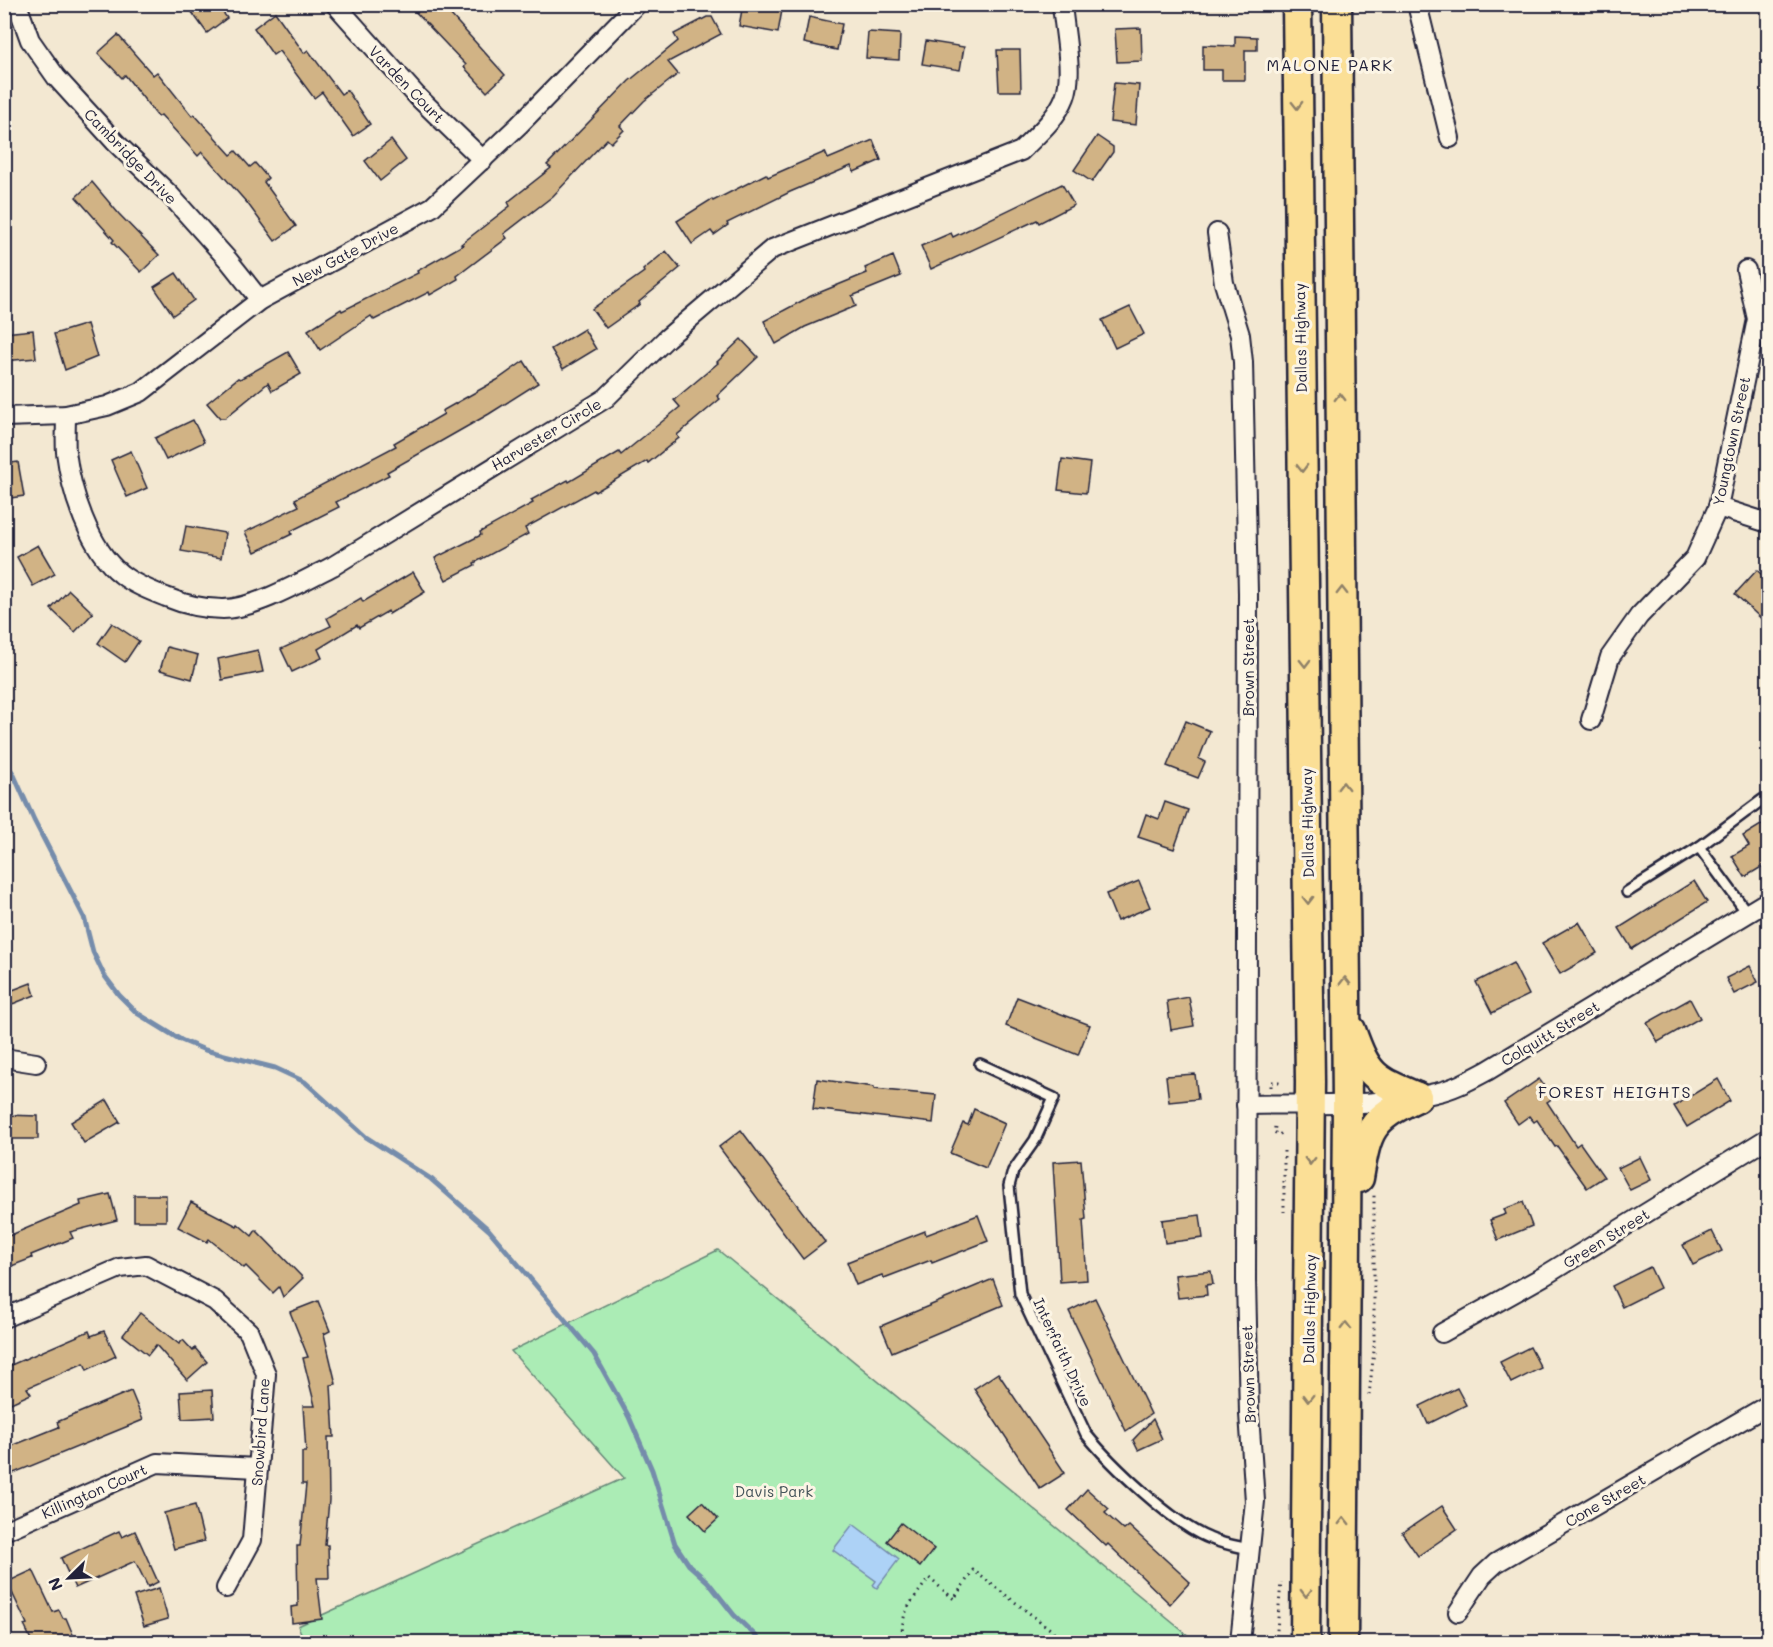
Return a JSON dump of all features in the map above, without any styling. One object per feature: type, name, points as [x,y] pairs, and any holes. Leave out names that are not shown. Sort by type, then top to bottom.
[{"type":"main road","name":"Dallas Highway","points":[[1297,4],[1311,1103],[1305,1642]]},
{"type":"main road","points":[[1337,4],[1347,1103],[1343,1642]]},
{"type":"main road","points":[[1345,1011],[1367,1068],[1386,1084],[1417,1097]]},
{"type":"main road","points":[[1346,1254],[1366,1139],[1382,1118],[1395,1107],[1417,1097]]},
{"type":"street","name":"Cambridge Drive","points":[[17,4],[30,40],[56,77],[116,142],[170,195],[229,261],[260,300]]},
{"type":"street","name":"Varden Court","points":[[335,4],[417,96],[483,160]]},
{"type":"street","name":"New Gate Drive","points":[[4,417],[66,416],[107,406],[141,392],[260,300],[432,207],[483,160],[637,4]]},
{"type":"street","name":"Harvester Circle","points":[[66,416],[66,451],[72,485],[82,516],[99,550],[120,574],[150,591],[182,603],[224,609],[251,603],[297,584],[333,566],[606,398],[668,338],[772,249],[1021,151],[1048,123],[1065,96],[1068,63],[1062,4]]},
{"type":"street","points":[[1418,4],[1450,138]]},
{"type":"street","name":"Brown Street","points":[[1217,233],[1224,283],[1240,335],[1243,362],[1248,593],[1246,1280],[1248,1402],[1255,1501],[1240,1642]]},
{"type":"street","name":"Youngtown Street","points":[[1591,720],[1610,657],[1639,616],[1695,558],[1718,507],[1757,319],[1746,270]]},
{"type":"street","points":[[1718,507],[1768,523]]},
{"type":"street","name":"Colquitt Street","points":[[1311,1103],[1347,1103],[1417,1097],[1461,1085],[1768,902]]},
{"type":"street","points":[[4,1058],[36,1063]]},
{"type":"street","points":[[1246,1105],[1311,1103]]},
{"type":"street","name":"Green Street","points":[[1442,1333],[1544,1276],[1768,1138]]},
{"type":"street","name":"Snowbird Lane","points":[[4,1318],[120,1268],[146,1265],[215,1301],[249,1332],[266,1374],[252,1540],[226,1588]]},
{"type":"street","name":"Cone Street","points":[[1458,1612],[1482,1576],[1496,1563],[1768,1405]]},
{"type":"street","name":"Killington Court","points":[[4,1531],[157,1463],[258,1468]]},
{"type":"lane","points":[[1627,892],[1699,847],[1762,800]]},
{"type":"lane","points":[[1699,847],[1749,914]]},
{"type":"lane","name":"Interfaith Drive","points":[[980,1064],[1054,1098],[1035,1140],[1010,1178],[1017,1279],[1025,1309],[1086,1434],[1100,1452],[1185,1525],[1217,1541],[1250,1549]]},
{"type":"path","points":[[1271,1089],[1270,1082],[1280,1082]]},
{"type":"path","points":[[1275,1127],[1274,1132],[1279,1135],[1284,1131]]},
{"type":"path","points":[[1369,1398],[1374,1351],[1374,1191]]},
{"type":"path","points":[[903,1642],[904,1611],[929,1578],[954,1599],[973,1570],[1067,1642]]},
{"type":"green space","name":"Davis Park","points":[[718,1250],[1196,1642],[305,1642],[298,1626],[624,1478],[511,1351]]},
{"type":"water","points":[[853,1524],[899,1559],[877,1588],[873,1585],[876,1581],[833,1550]]},
{"type":"building","points":[[186,4],[217,4],[227,18],[207,33]]},
{"type":"building","points":[[408,4],[441,4],[505,75],[487,92],[464,67],[466,65]]},
{"type":"building","points":[[743,4],[782,10],[778,33],[739,26]]},
{"type":"building","points":[[275,12],[304,53],[308,50],[341,94],[347,90],[370,124],[353,136],[322,92],[314,98],[279,51],[273,55],[254,28]]},
{"type":"building","points":[[707,17],[712,17],[721,34],[668,62],[678,74],[644,101],[620,126],[624,130],[611,143],[607,139],[553,196],[504,234],[507,238],[457,276],[458,279],[430,295],[429,292],[374,320],[371,316],[320,350],[308,330],[341,309],[342,311],[418,273],[417,271],[463,245],[461,244],[510,206],[508,202],[551,168],[547,165],[629,81],[678,41],[674,34]]},
{"type":"building","points":[[809,17],[842,24],[837,50],[804,43]]},
{"type":"building","points":[[1141,28],[1142,61],[1117,62],[1115,29]]},
{"type":"building","points":[[868,32],[900,34],[899,60],[866,58]]},
{"type":"building","points":[[118,35],[153,75],[157,72],[192,116],[194,114],[231,155],[236,151],[250,167],[255,163],[268,178],[264,182],[296,226],[275,241],[248,204],[202,152],[198,156],[161,115],[158,117],[125,75],[122,78],[98,53]]},
{"type":"building","points":[[1235,36],[1257,37],[1257,50],[1245,50],[1245,80],[1222,80],[1222,70],[1203,70],[1203,45],[1235,46]]},
{"type":"building","points":[[926,41],[964,47],[960,70],[922,64]]},
{"type":"building","points":[[997,50],[1020,50],[1021,91],[999,91]]},
{"type":"building","points":[[1114,83],[1139,85],[1136,125],[1110,122]]},
{"type":"building","points":[[1097,136],[1113,147],[1113,152],[1092,182],[1074,170]]},
{"type":"building","points":[[391,140],[406,160],[380,181],[365,161]]},
{"type":"building","points":[[873,140],[881,160],[854,172],[851,166],[790,192],[727,223],[728,225],[714,235],[711,231],[692,244],[677,221],[712,199],[713,201],[766,174],[768,177],[825,152],[828,159]]},
{"type":"building","points":[[92,182],[159,255],[141,272],[112,242],[114,240],[76,197]]},
{"type":"building","points":[[1062,184],[1074,205],[1039,223],[1037,220],[931,269],[921,246],[951,233],[953,237]]},
{"type":"building","points":[[666,251],[680,268],[639,302],[640,304],[606,328],[592,309],[644,272],[643,270]]},
{"type":"building","points":[[893,256],[901,276],[852,296],[856,306],[805,327],[776,344],[764,321],[811,296],[867,273],[865,268]]},
{"type":"building","points":[[176,273],[194,300],[173,315],[154,287]]},
{"type":"building","points":[[1130,307],[1144,334],[1115,348],[1102,320]]},
{"type":"building","points":[[87,324],[97,357],[65,370],[54,334]]},
{"type":"building","points":[[584,329],[596,349],[563,369],[551,349]]},
{"type":"building","points":[[33,330],[36,358],[4,361],[4,333]]},
{"type":"building","points":[[741,339],[758,357],[717,396],[720,399],[677,435],[679,438],[648,463],[647,461],[595,492],[594,490],[525,528],[528,534],[446,580],[435,558],[481,535],[480,532],[533,503],[531,500],[568,480],[569,482],[619,452],[621,455],[680,407],[674,400],[718,363]]},
{"type":"building","points":[[288,352],[301,374],[272,391],[268,383],[225,418],[220,418],[207,403],[238,378],[240,379]]},
{"type":"building","points":[[524,361],[538,383],[489,414],[387,472],[389,475],[336,502],[339,507],[255,552],[245,532],[299,506],[295,499],[396,446],[394,443],[444,414],[442,411],[497,380]]},
{"type":"building","points":[[193,420],[204,442],[166,460],[155,438]]},
{"type":"building","points":[[131,451],[147,488],[127,497],[111,460]]},
{"type":"building","points":[[1062,459],[1090,463],[1086,493],[1058,490]]},
{"type":"building","points":[[18,462],[24,496],[4,499],[4,464]]},
{"type":"building","points":[[186,526],[225,533],[221,558],[181,551]]},
{"type":"building","points":[[38,545],[55,574],[33,586],[17,557]]},
{"type":"building","points":[[1757,570],[1768,581],[1768,625],[1735,594]]},
{"type":"building","points":[[413,572],[425,592],[389,614],[388,611],[359,628],[357,625],[318,649],[322,658],[292,672],[281,649],[331,626],[327,618],[361,598],[363,602]]},
{"type":"building","points":[[69,590],[93,613],[75,632],[51,609]]},
{"type":"building","points":[[112,623],[139,641],[125,662],[98,643]]},
{"type":"building","points":[[167,647],[198,655],[192,679],[160,670]]},
{"type":"building","points":[[258,650],[263,672],[222,680],[218,659]]},
{"type":"building","points":[[1186,721],[1210,731],[1199,759],[1205,762],[1198,778],[1167,766]]},
{"type":"building","points":[[1165,802],[1188,810],[1174,849],[1138,837],[1146,814],[1159,819]]},
{"type":"building","points":[[1764,823],[1768,831],[1768,863],[1745,877],[1732,856],[1749,846],[1743,836]]},
{"type":"building","points":[[1139,881],[1150,907],[1117,921],[1106,894]]},
{"type":"building","points":[[1694,881],[1707,902],[1632,949],[1619,928]]},
{"type":"building","points":[[1579,922],[1597,953],[1560,974],[1542,943]]},
{"type":"building","points":[[1513,963],[1529,995],[1492,1013],[1476,982]]},
{"type":"building","points":[[1750,966],[1758,982],[1734,994],[1726,978]]},
{"type":"building","points":[[31,983],[35,995],[10,1005],[5,993]]},
{"type":"building","points":[[1017,997],[1090,1025],[1078,1055],[1006,1026]]},
{"type":"building","points":[[1189,997],[1194,1026],[1171,1030],[1167,1001]]},
{"type":"building","points":[[1690,999],[1700,1018],[1658,1042],[1647,1023]]},
{"type":"building","points":[[1195,1074],[1198,1099],[1169,1102],[1166,1076]]},
{"type":"building","points":[[817,1079],[874,1087],[874,1089],[936,1095],[933,1123],[813,1109]]},
{"type":"building","points":[[1539,1079],[1553,1098],[1547,1102],[1576,1146],[1580,1143],[1604,1177],[1587,1188],[1537,1120],[1534,1122],[1529,1116],[1518,1124],[1504,1103]]},
{"type":"building","points":[[1718,1079],[1730,1101],[1687,1127],[1674,1106]]},
{"type":"building","points":[[107,1100],[120,1122],[84,1143],[71,1122]]},
{"type":"building","points":[[974,1109],[1005,1123],[986,1168],[950,1153],[963,1123],[968,1125]]},
{"type":"building","points":[[4,1115],[38,1116],[38,1139],[4,1139]]},
{"type":"building","points":[[741,1130],[825,1242],[803,1259],[719,1147]]},
{"type":"building","points":[[1640,1157],[1651,1180],[1630,1190],[1618,1168]]},
{"type":"building","points":[[1081,1160],[1086,1219],[1083,1220],[1087,1280],[1060,1282],[1053,1162]]},
{"type":"building","points":[[110,1194],[117,1220],[70,1232],[73,1238],[4,1269],[4,1238],[81,1205],[80,1201]]},
{"type":"building","points":[[134,1195],[166,1195],[166,1221],[134,1221]]},
{"type":"building","points":[[191,1202],[237,1226],[238,1224],[252,1236],[256,1230],[303,1278],[283,1297],[279,1287],[273,1293],[246,1266],[244,1268],[209,1239],[207,1242],[178,1227]]},
{"type":"building","points":[[1523,1202],[1532,1226],[1498,1240],[1490,1220],[1506,1214],[1504,1209]]},
{"type":"building","points":[[978,1215],[988,1241],[932,1263],[931,1260],[884,1278],[882,1275],[856,1285],[847,1262],[925,1231],[926,1235]]},
{"type":"building","points":[[1200,1215],[1203,1238],[1165,1243],[1162,1220]]},
{"type":"building","points":[[1712,1231],[1722,1251],[1693,1265],[1683,1245]]},
{"type":"building","points":[[1650,1267],[1660,1288],[1622,1307],[1612,1286]]},
{"type":"building","points":[[1211,1271],[1213,1284],[1206,1285],[1207,1295],[1178,1298],[1175,1275]]},
{"type":"building","points":[[993,1279],[1003,1305],[892,1352],[881,1326]]},
{"type":"building","points":[[1095,1298],[1151,1414],[1126,1431],[1069,1311]]},
{"type":"building","points":[[318,1301],[330,1331],[324,1334],[336,1384],[331,1385],[334,1437],[328,1437],[329,1500],[325,1545],[328,1545],[329,1578],[317,1578],[322,1619],[292,1623],[291,1607],[298,1606],[297,1546],[300,1546],[306,1484],[302,1484],[302,1452],[306,1452],[303,1406],[315,1406],[303,1358],[308,1357],[290,1312]]},
{"type":"building","points":[[140,1313],[179,1344],[183,1340],[193,1351],[195,1348],[207,1362],[187,1380],[156,1345],[148,1355],[123,1335]]},
{"type":"building","points":[[89,1331],[91,1336],[104,1331],[116,1356],[87,1370],[84,1363],[27,1388],[31,1394],[4,1406],[4,1368]]},
{"type":"building","points":[[1530,1347],[1541,1368],[1511,1383],[1500,1362]]},
{"type":"building","points":[[998,1373],[1065,1473],[1040,1489],[974,1389]]},
{"type":"building","points":[[1457,1388],[1466,1405],[1428,1424],[1420,1406]]},
{"type":"building","points":[[212,1390],[214,1417],[182,1419],[180,1392]]},
{"type":"building","points":[[131,1391],[143,1420],[4,1477],[4,1449],[59,1427],[57,1422]]},
{"type":"building","points":[[1153,1419],[1162,1439],[1138,1450],[1133,1440]]},
{"type":"building","points":[[1087,1489],[1109,1509],[1105,1513],[1124,1530],[1129,1526],[1190,1582],[1170,1604],[1108,1544],[1106,1546],[1068,1510]]},
{"type":"building","points":[[702,1502],[718,1519],[705,1531],[689,1514]]},
{"type":"building","points":[[195,1505],[204,1541],[174,1549],[164,1513]]},
{"type":"building","points":[[1442,1506],[1457,1529],[1418,1556],[1402,1533]]},
{"type":"building","points":[[901,1523],[934,1549],[920,1567],[887,1541]]},
{"type":"building","points":[[119,1531],[122,1537],[135,1531],[158,1582],[148,1587],[135,1561],[75,1588],[61,1558]]},
{"type":"building","points":[[33,1570],[53,1612],[59,1610],[63,1618],[66,1618],[74,1637],[61,1642],[32,1642],[24,1625],[27,1624],[7,1582]]},
{"type":"building","points":[[159,1588],[168,1619],[144,1626],[134,1596]]},
{"type":"waterway","points":[[4,761],[13,773],[34,820],[84,917],[93,952],[104,975],[119,995],[137,1013],[181,1040],[205,1050],[275,1068],[305,1082],[366,1137],[431,1179],[489,1230],[594,1354],[629,1417],[652,1470],[675,1544],[689,1565],[708,1582],[734,1615],[762,1642]]},
{"type":"district","name":"MALONE PARK","points":[[1330,64]]},
{"type":"district","name":"FOREST HEIGHTS","points":[[1615,1091]]}]
